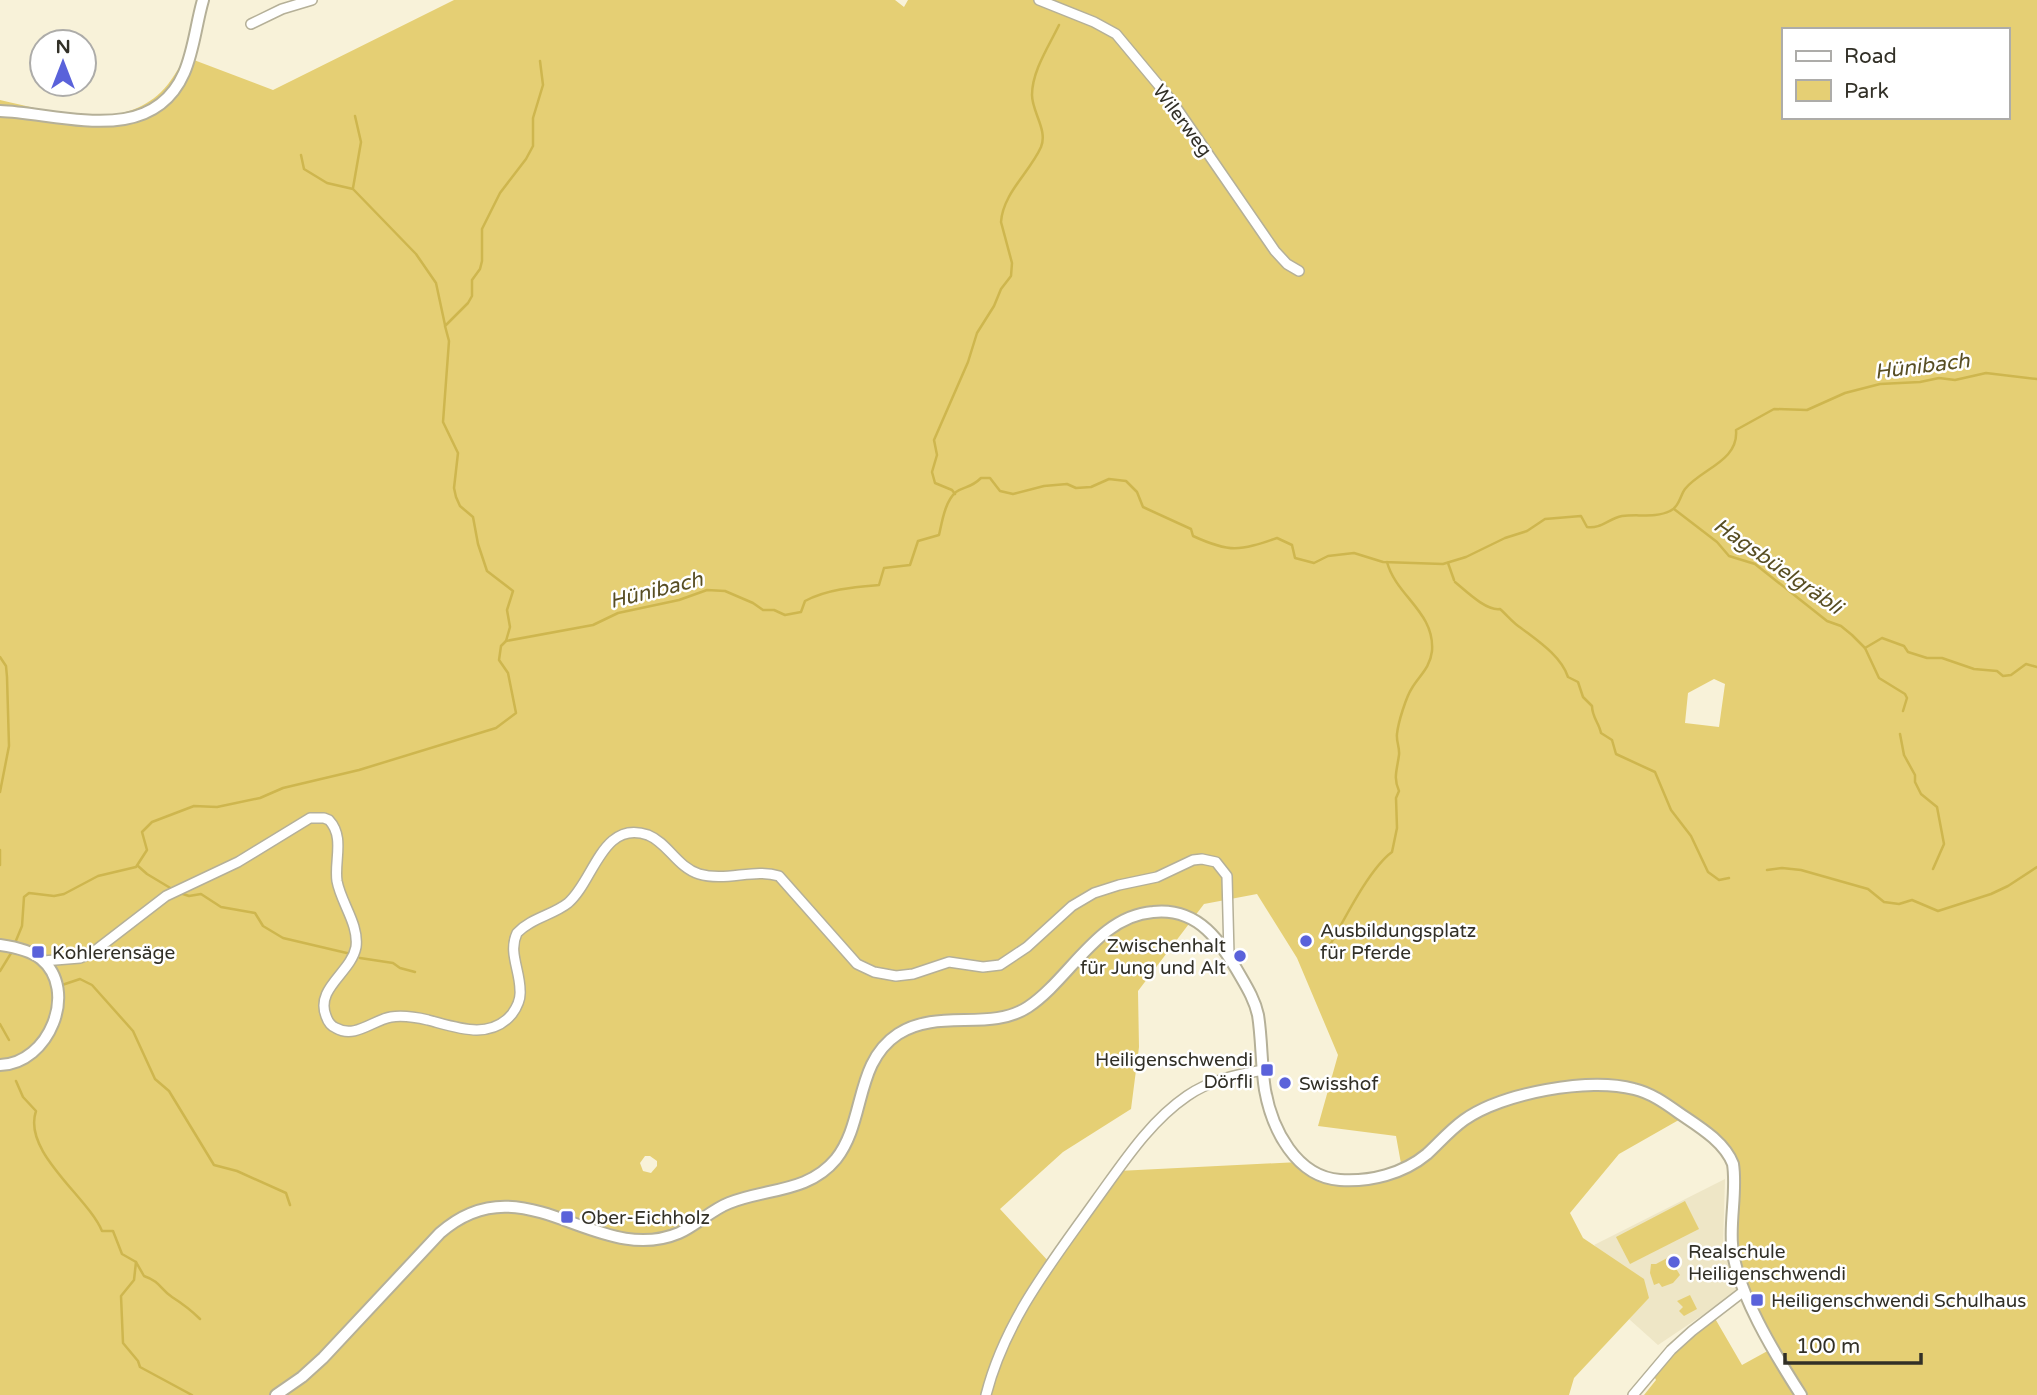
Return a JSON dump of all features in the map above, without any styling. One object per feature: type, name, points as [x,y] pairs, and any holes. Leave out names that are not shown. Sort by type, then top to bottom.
[{"type":"street","points":[[0,111],[67,120],[101,121],[133,116],[151,109],[166,98],[183,75],[203,0]]},
{"type":"street","points":[[251,24],[282,9],[312,0]]},
{"type":"street","name":"Wilerweg","points":[[1040,0],[1116,34],[1171,100],[1275,251],[1287,264],[1299,271]]},
{"type":"street","points":[[43,961],[80,958],[92,953],[166,896],[238,862],[310,818],[316,817],[329,820],[335,829],[338,843],[337,881],[356,938],[351,961],[327,991],[324,999],[327,1020],[343,1031],[352,1032],[382,1019],[400,1016],[471,1031],[484,1030],[501,1023],[512,1014],[520,997],[513,947],[517,933],[566,905],[582,886],[603,848],[617,838],[635,833],[654,838],[682,865],[701,875],[724,877],[767,873],[779,876],[857,964],[874,972],[896,976],[913,974],[950,962],[983,967],[1000,965],[1027,947],[1072,906],[1094,893],[1168,873],[1197,859],[1212,860],[1223,868],[1229,884],[1229,955]]},
{"type":"street","points":[[276,1395],[312,1369],[440,1233],[469,1213],[485,1207],[511,1205],[633,1239],[649,1240],[668,1237],[688,1229],[724,1204],[804,1183],[824,1171],[843,1147],[863,1083],[874,1058],[888,1041],[902,1031],[927,1022],[999,1017],[1017,1013],[1033,1003],[1112,928],[1125,919],[1146,912],[1171,912],[1196,920],[1211,932],[1229,955],[1255,1003],[1272,1116],[1287,1145],[1305,1167],[1320,1176],[1334,1180],[1368,1179],[1402,1170],[1419,1160],[1464,1120],[1502,1102],[1580,1086],[1614,1086],[1647,1093],[1711,1137],[1731,1159],[1734,1169],[1731,1243],[1737,1275],[1801,1395]]},
{"type":"street","points":[[0,945],[27,952],[43,961],[55,978],[58,994],[51,1026],[42,1044],[20,1062],[0,1065]]},
{"type":"street","points":[[986,1395],[1004,1342],[1024,1303],[1157,1121],[1195,1091],[1229,1077],[1263,1070]]},
{"type":"street","points":[[1633,1395],[1678,1343],[1744,1291]]},
{"type":"shaded area","name":"Realschule Heiligenschwendi","points":[[1725,1179],[1723,1245],[1737,1292],[1658,1345],[1629,1319],[1649,1298],[1594,1245]]},
{"type":"green space","points":[[454,0],[895,0],[904,7],[908,0],[2037,0],[2037,1395],[1644,1395],[1656,1380],[1652,1372],[1713,1315],[1742,1365],[1773,1348],[1737,1275],[1733,1164],[1684,1117],[1619,1154],[1570,1213],[1583,1238],[1644,1279],[1649,1298],[1574,1378],[1569,1395],[0,1395],[0,100],[83,116],[125,112],[144,105],[161,92],[186,57],[273,90]],"holes":[[[1714,679],[1725,684],[1719,727],[1685,723],[1688,693]],[[1257,894],[1297,958],[1338,1055],[1318,1126],[1396,1136],[1402,1169],[1334,1180],[1299,1162],[1118,1171],[1050,1263],[1000,1209],[1063,1152],[1131,1109],[1139,1047],[1138,991],[1204,904]],[[645,1156],[657,1161],[657,1166],[651,1173],[643,1171],[640,1163]]]},
{"type":"green space","points":[[1685,1201],[1699,1229],[1630,1264],[1616,1237]]},
{"type":"green space","points":[[1669,1257],[1680,1275],[1673,1283],[1662,1287],[1659,1283],[1654,1285],[1650,1273],[1651,1264]]},
{"type":"green space","points":[[1690,1295],[1697,1309],[1684,1316],[1679,1311],[1683,1307],[1677,1301]]},
{"type":"waterway","points":[[955,494],[935,483],[932,472],[937,455],[934,440],[968,362],[977,333],[1011,276],[1012,263],[1001,222],[1003,211],[1043,141],[1033,101],[1033,86],[1042,59],[1059,25]]},
{"type":"waterway","points":[[506,641],[510,627],[507,610],[513,591],[487,571],[473,517],[460,506],[454,488],[458,453],[443,422],[449,341],[445,326],[472,296],[472,280],[482,261],[482,229],[500,193],[533,146],[533,118],[543,85],[540,61]]},
{"type":"waterway","points":[[353,188],[361,142],[355,116]]},
{"type":"waterway","points":[[301,155],[304,169],[327,183],[353,189],[416,254],[436,283],[445,325]]},
{"type":"waterway","name":"Hünibach","points":[[15,943],[22,926],[24,897],[29,893],[54,896],[64,894],[98,876],[136,867],[147,850],[142,832],[152,822],[194,806],[217,807],[260,798],[283,788],[359,770],[496,728],[516,713],[508,673],[499,660],[501,646],[506,641],[593,625],[618,613],[679,600],[707,590],[725,591],[763,610],[774,610],[785,615],[801,612],[805,601],[814,597],[841,589],[879,585],[884,568],[910,565],[918,541],[939,535],[952,496],[981,478],[990,478],[1000,491],[1013,494],[1044,486],[1067,484],[1076,488],[1091,487],[1109,479],[1126,481],[1137,492],[1143,507],[1191,529],[1193,536],[1226,548],[1243,548],[1277,538],[1292,545],[1295,558],[1314,563],[1328,556],[1354,553],[1383,562],[1443,564],[1527,531],[1545,519],[1581,516],[1587,527],[1592,527],[1622,516],[1653,515],[1670,511],[1685,489],[1718,464],[1732,449],[1736,430],[1774,409],[1807,410],[1845,393],[1880,384],[1939,378],[1955,380],[1986,373],[2037,379]]},
{"type":"waterway","name":"Hagsbüelgräbli","points":[[1674,509],[1717,542],[1729,556],[1755,564],[1827,621],[1841,626],[1852,635],[1865,648],[1879,678],[1905,694],[1907,698],[1903,711]]},
{"type":"waterway","points":[[1330,945],[1366,882],[1392,852],[1397,828],[1396,798],[1399,791],[1396,778],[1398,729],[1407,697],[1427,667],[1432,651],[1428,625],[1398,585],[1387,562]]},
{"type":"waterway","points":[[1448,563],[1454,580]]},
{"type":"waterway","points":[[1455,582],[1483,604],[1500,609],[1555,656],[1568,677],[1578,682],[1583,697],[1592,706],[1601,733],[1612,740],[1616,754],[1655,772],[1671,810],[1691,836],[1708,872],[1719,880],[1729,878]]},
{"type":"waterway","name":"Hagsbüelgräbli","points":[[1865,648],[1882,638],[1904,646],[1908,652],[1927,658],[1942,658],[1974,669],[1997,671],[2003,676],[2011,675],[2026,664],[2037,667]]},
{"type":"waterway","points":[[0,657],[6,666],[9,746],[0,792]]},
{"type":"waterway","name":"Hagsbüelgräbli","points":[[1900,734],[1904,755],[1921,794],[1937,807],[1944,844],[1933,869]]},
{"type":"waterway","points":[[0,850],[0,865]]},
{"type":"waterway","points":[[138,866],[172,889]]},
{"type":"waterway","points":[[1767,870],[1801,870],[1868,889],[1884,902],[1899,904],[1912,900],[1938,911],[1991,894],[2037,867]]},
{"type":"waterway","points":[[180,893],[189,896],[201,894],[221,907],[255,913],[263,926],[283,938],[351,954]]},
{"type":"waterway","name":"Hünibach","points":[[0,971],[13,950]]},
{"type":"waterway","points":[[360,958],[393,963],[415,972]]},
{"type":"waterway","points":[[62,985],[80,979],[92,985],[133,1031],[155,1079],[169,1091],[214,1165],[237,1171],[286,1193],[290,1205]]},
{"type":"waterway","points":[[0,1024],[9,1040]]},
{"type":"waterway","points":[[16,1081],[23,1097],[36,1111],[34,1127],[38,1142],[47,1158],[95,1218],[102,1231],[113,1231],[122,1254],[136,1262],[134,1280],[121,1296],[123,1343],[140,1367],[192,1395]]},
{"type":"waterway","points":[[136,1262],[144,1276],[157,1283],[200,1319]]},
{"type":"place","name":"Ausbildungsplatz für Pferde","points":[[1306,941]]},
{"type":"place","name":"Kohlerensäge","points":[[38,952]]},
{"type":"place","name":"Zwischenhalt für Jung und Alt","points":[[1240,956]]},
{"type":"place","name":"Heiligenschwendi Dörfli","points":[[1267,1070]]},
{"type":"place","name":"Swisshof","points":[[1285,1083]]},
{"type":"place","name":"Ober-Eichholz","points":[[567,1217]]},
{"type":"place","name":"Realschule Heiligenschwendi","points":[[1674,1262]]},
{"type":"place","name":"Heiligenschwendi Schulhaus","points":[[1757,1300]]}]
